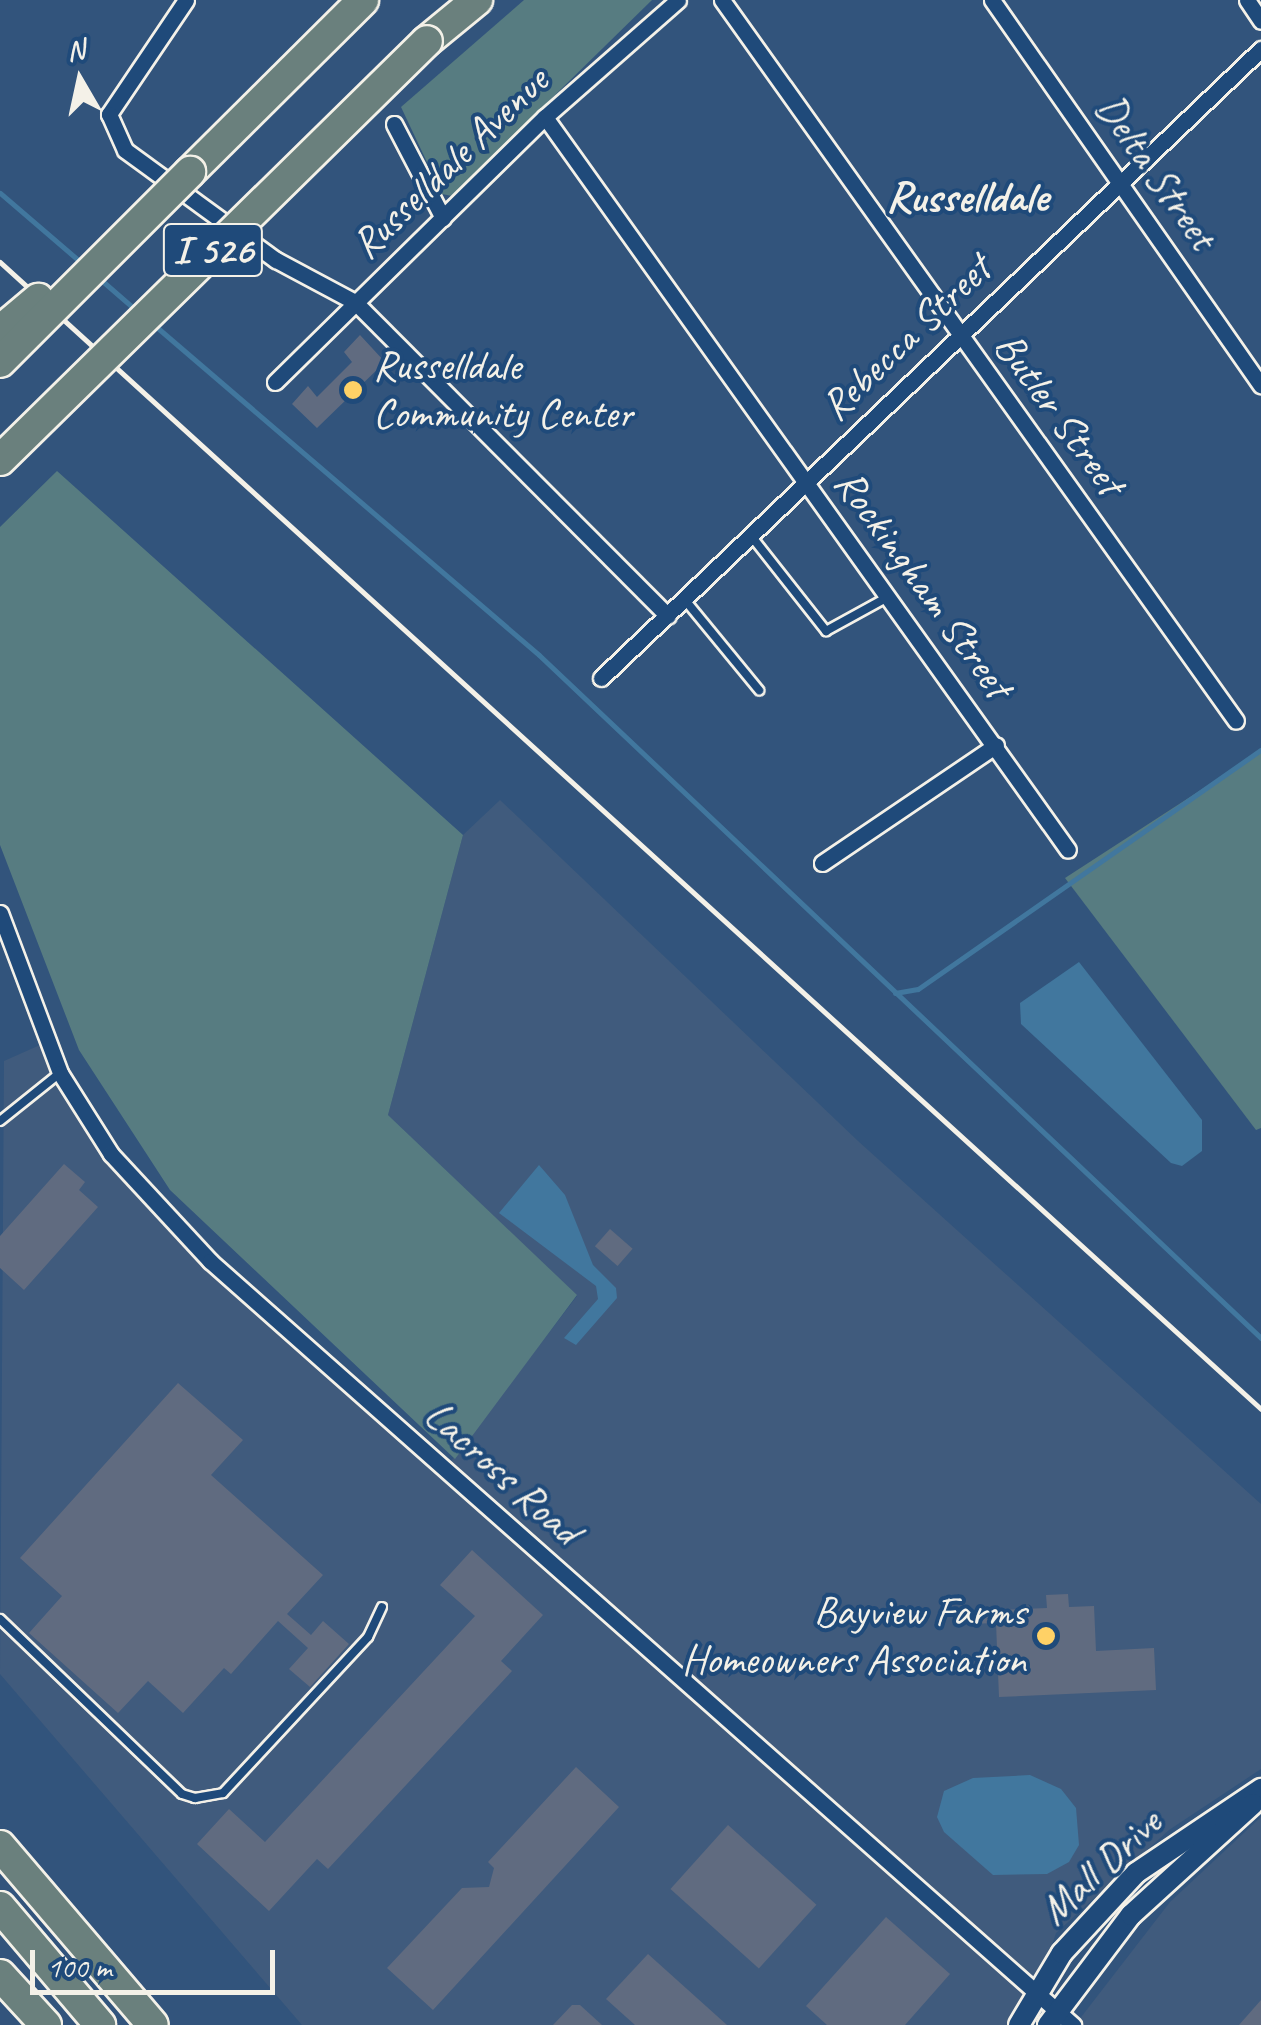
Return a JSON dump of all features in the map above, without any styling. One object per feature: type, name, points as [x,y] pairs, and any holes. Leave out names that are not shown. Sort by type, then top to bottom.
[{"type":"highway","name":"I 526","points":[[0,362],[364,0]]},
{"type":"highway","name":"I 526","points":[[0,460],[468,0]]},
{"type":"highway","points":[[426,41],[478,0]]},
{"type":"highway","points":[[0,331],[190,172]]},
{"type":"highway","points":[[0,1834],[51,1907]]},
{"type":"highway","points":[[0,1846],[152,2025]]},
{"type":"highway","points":[[0,1907],[100,2025]]},
{"type":"highway","points":[[0,1975],[46,2025]]},
{"type":"street","points":[[186,0],[109,114],[125,150],[276,260],[356,302],[668,616]]},
{"type":"street","name":"Russelldale Avenue","points":[[276,382],[545,117],[678,0]]},
{"type":"street","name":"Butler Street","points":[[722,0],[1236,721]]},
{"type":"street","name":"Delta Street","points":[[992,0],[1261,385]]},
{"type":"street","points":[[1247,0],[1261,20]]},
{"type":"street","name":"Rebecca Street","points":[[601,678],[1120,180],[1261,50]]},
{"type":"street","name":"Rockingham Street","points":[[545,117],[890,595],[1068,850]]},
{"type":"street","points":[[394,124],[443,218]]},
{"type":"street","points":[[822,863],[996,745]]},
{"type":"street","name":"Lacross Road","points":[[0,913],[60,1073],[111,1154],[210,1261],[1036,1993],[1052,2018],[1073,2025]]},
{"type":"street","name":"Mall Drive","points":[[1018,2025],[1083,1927],[1136,1873],[1261,1789]]},
{"type":"street","name":"Mall Drive","points":[[1052,2018],[1131,1916],[1261,1797]]},
{"type":"lane","points":[[752,537],[826,631],[890,595]]},
{"type":"lane","points":[[686,600],[759,690]]},
{"type":"lane","points":[[0,1121],[60,1073]]},
{"type":"lane","points":[[0,1619],[182,1794],[195,1798],[223,1792],[368,1636],[382,1606]]},
{"type":"shaded area","points":[[500,800],[858,1141],[1261,1504],[1261,1769],[1169,1830],[1056,1933],[1036,1993],[1017,2025],[302,2025],[0,1674],[4,1061],[49,1041],[111,1154],[210,1261],[445,1469],[577,1296],[388,1115],[463,835]]},
{"type":"shaded area","points":[[1079,962],[1202,1120],[1202,1151],[1182,1166],[1171,1163],[1021,1024],[1020,1003]]},
{"type":"shaded area","points":[[539,1165],[565,1195],[593,1265],[616,1288],[617,1298],[576,1345],[564,1338],[598,1299],[596,1286],[499,1213]]},
{"type":"shaded area","points":[[1030,1775],[1061,1789],[1076,1808],[1079,1845],[1069,1862],[1047,1874],[993,1875],[944,1832],[937,1817],[944,1791],[973,1778]]},
{"type":"shaded area","points":[[1261,1817],[1261,2025],[1075,2025],[1170,1902]]},
{"type":"green space","points":[[524,0],[652,0],[452,196],[442,194],[401,107]]},
{"type":"green space","points":[[57,471],[463,835],[388,1115],[577,1295],[455,1459],[170,1190],[79,1050],[0,845],[0,527]]},
{"type":"green space","points":[[1261,751],[1261,1128],[1256,1130],[1065,878]]},
{"type":"building","points":[[360,335],[385,362],[317,428],[292,404],[308,386],[317,397],[352,362],[344,352]]},
{"type":"building","points":[[64,1164],[85,1182],[79,1190],[98,1207],[24,1290],[0,1268],[0,1236]]},
{"type":"building","points":[[610,1229],[633,1249],[618,1266],[595,1246]]},
{"type":"building","points":[[178,1383],[243,1440],[211,1475],[323,1575],[287,1614],[311,1635],[323,1621],[349,1644],[310,1687],[289,1669],[308,1648],[278,1621],[231,1674],[224,1668],[183,1713],[148,1681],[118,1713],[29,1633],[62,1596],[20,1558]]},
{"type":"building","points":[[472,1550],[543,1615],[501,1661],[512,1671],[328,1869],[317,1859],[269,1911],[197,1844],[229,1809],[265,1842],[475,1616],[440,1585]]},
{"type":"building","name":"Bayview Farms Homeowners Association","points":[[1068,1594],[1069,1607],[1094,1606],[1096,1651],[1154,1648],[1156,1690],[999,1697],[996,1623],[970,1624],[970,1611],[1047,1608],[1046,1595]]},
{"type":"building","points":[[576,1767],[619,1807],[433,2010],[387,1968],[462,1888],[489,1887],[494,1868],[488,1862]]},
{"type":"building","points":[[728,1825],[816,1905],[759,1969],[670,1889]]},
{"type":"building","points":[[886,1917],[950,1974],[905,2025],[827,2025],[806,2006]]},
{"type":"building","points":[[648,1954],[727,2025],[635,2025],[606,1999]]},
{"type":"building","points":[[1261,2000],[1261,2025],[1239,2025]]},
{"type":"building","points":[[572,2005],[580,2005],[602,2025],[553,2025]]},
{"type":"waterway","points":[[0,193],[84,265]]},
{"type":"waterway","points":[[100,279],[137,311]]},
{"type":"waterway","points":[[153,324],[539,655],[1261,1338]]},
{"type":"waterway","points":[[895,993],[918,989],[1261,750]]},
{"type":"railway","points":[[0,262],[1261,1409]]},
{"type":"place","name":"Russelldale Community Center","points":[[353,390]]},
{"type":"place","name":"Bayview Farms Homeowners Association","points":[[1046,1636]]},
{"type":"district","name":"Russelldale","points":[[967,197]]}]
